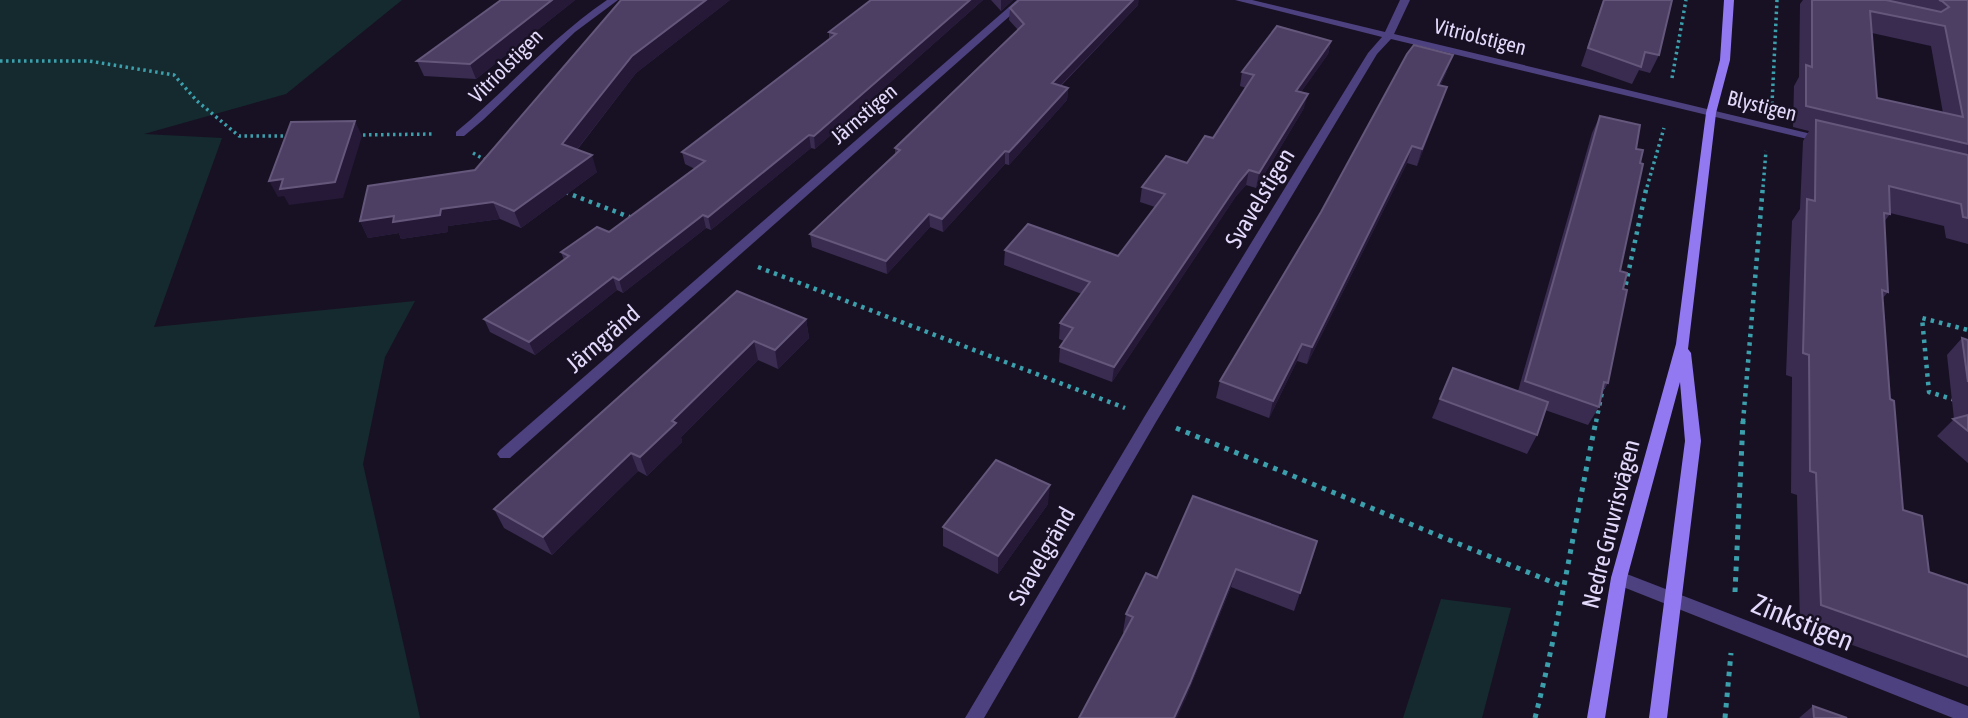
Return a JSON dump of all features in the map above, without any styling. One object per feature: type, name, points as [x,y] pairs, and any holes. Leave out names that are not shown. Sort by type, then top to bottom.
[{"type":"street","name":"Vitriolstigen","points":[[460,134],[496,107],[555,44],[613,0]]},
{"type":"street","name":"Järnstigen","points":[[732,257],[1023,0]]},
{"type":"street","name":"Vitriolstigen","points":[[1240,0],[1711,113]]},
{"type":"street","name":"Svavelstigen","points":[[1151,418],[1373,53],[1388,36],[1405,0]]},
{"type":"street","name":"Nedre Gruvrisvägen","points":[[1596,718],[1619,578],[1683,344],[1711,113],[1725,60],[1729,0]]},
{"type":"street","name":"Blystigen","points":[[1711,113],[1836,143]]},
{"type":"street","name":"Järngränd","points":[[505,454],[732,257]]},
{"type":"street","name":"Nedre Gruvrisvägen","points":[[1658,718],[1693,441],[1683,344]]},
{"type":"street","name":"Svavelgränd","points":[[974,718],[1151,418]]},
{"type":"street","name":"Zinkstigen","points":[[1619,578],[1968,715]]},
{"type":"path","points":[[1670,85],[1686,0]]},
{"type":"path","points":[[1772,106],[1777,0]]},
{"type":"path","points":[[0,61],[89,61],[174,75],[197,101],[239,136],[294,136]]},
{"type":"path","points":[[1622,299],[1651,163],[1664,122]]},
{"type":"path","points":[[350,135],[460,134],[476,157],[501,167]]},
{"type":"path","points":[[1735,601],[1746,366],[1767,149]]},
{"type":"path","points":[[552,187],[642,222]]},
{"type":"path","points":[[732,257],[1151,418],[1564,587]]},
{"type":"path","points":[[1968,330],[1922,318],[1929,392],[1968,404]]},
{"type":"path","points":[[1535,718],[1558,628],[1605,380]]},
{"type":"path","points":[[1725,718],[1731,655]]},
{"type":"green space","points":[[0,0],[402,0],[286,94],[144,134],[222,138],[154,327],[415,301],[385,357],[363,464],[420,718],[0,718]]},
{"type":"green space","points":[[1441,599],[1511,608],[1482,718],[1403,718]]},
{"type":"building","points":[[501,0],[552,0],[470,64],[417,61]]},
{"type":"building","points":[[621,0],[706,0],[632,56],[562,144],[592,155],[514,211],[493,202],[441,209],[440,215],[393,222],[394,216],[360,221],[368,186],[475,170]]},
{"type":"building","points":[[871,0],[970,0],[814,136],[809,135],[708,217],[703,215],[619,280],[613,277],[529,342],[484,319],[569,256],[561,252],[597,227],[609,232],[705,161],[682,152],[836,34],[829,32]]},
{"type":"building","points":[[1019,0],[1133,0],[1052,83],[1068,88],[1009,152],[1005,151],[942,219],[929,214],[886,261],[810,234],[900,150],[895,148],[1024,24],[1010,8]]},
{"type":"building","points":[[1604,0],[1672,0],[1659,55],[1645,52],[1641,67],[1588,48]]},
{"type":"building","points":[[1812,0],[1886,0],[1941,12],[1949,7],[1939,0],[1968,0],[1968,144],[1806,106],[1806,65],[1812,67]],"holes":[[[1870,11],[1945,26],[1963,117],[1877,98]]]},
{"type":"building","points":[[1277,26],[1331,41],[1296,91],[1308,94],[1259,173],[1249,170],[1239,182],[1114,367],[1060,347],[1073,328],[1060,323],[1090,282],[1005,250],[1028,224],[1118,256],[1165,194],[1142,187],[1166,156],[1187,163],[1205,136],[1213,138],[1254,75],[1242,72]]},
{"type":"building","points":[[1414,45],[1453,55],[1438,85],[1447,87],[1422,149],[1412,146],[1312,347],[1302,344],[1273,401],[1220,381],[1321,212]]},
{"type":"building","points":[[1600,116],[1640,125],[1636,149],[1643,150],[1640,163],[1643,164],[1620,271],[1627,273],[1623,289],[1627,290],[1608,383],[1604,382],[1599,407],[1525,381]]},
{"type":"building","points":[[1816,120],[1968,155],[1968,218],[1963,217],[1961,204],[1889,186],[1890,214],[1884,213],[1888,292],[1882,290],[1890,399],[1894,401],[1903,510],[1922,516],[1929,572],[1968,585],[1968,657],[1821,605],[1816,473],[1810,471],[1809,355],[1803,353],[1807,199],[1815,201]]},
{"type":"building","points":[[355,121],[335,182],[280,189],[283,179],[269,181],[291,122]]},
{"type":"building","points":[[737,291],[806,319],[775,350],[754,341],[672,421],[676,423],[640,457],[631,453],[543,537],[494,509]]},
{"type":"building","points":[[1962,338],[1968,340],[1968,382]]},
{"type":"building","points":[[1453,368],[1548,402],[1537,435],[1440,399]]},
{"type":"building","points":[[1968,415],[1968,431],[1953,419]]},
{"type":"building","points":[[996,460],[1050,485],[998,556],[943,527]]},
{"type":"building","points":[[1193,496],[1317,541],[1300,593],[1236,569],[1174,718],[1079,718],[1133,617],[1126,614],[1146,573],[1157,578]]},
{"type":"building","points":[[1813,706],[1847,718],[1814,718]]}]
